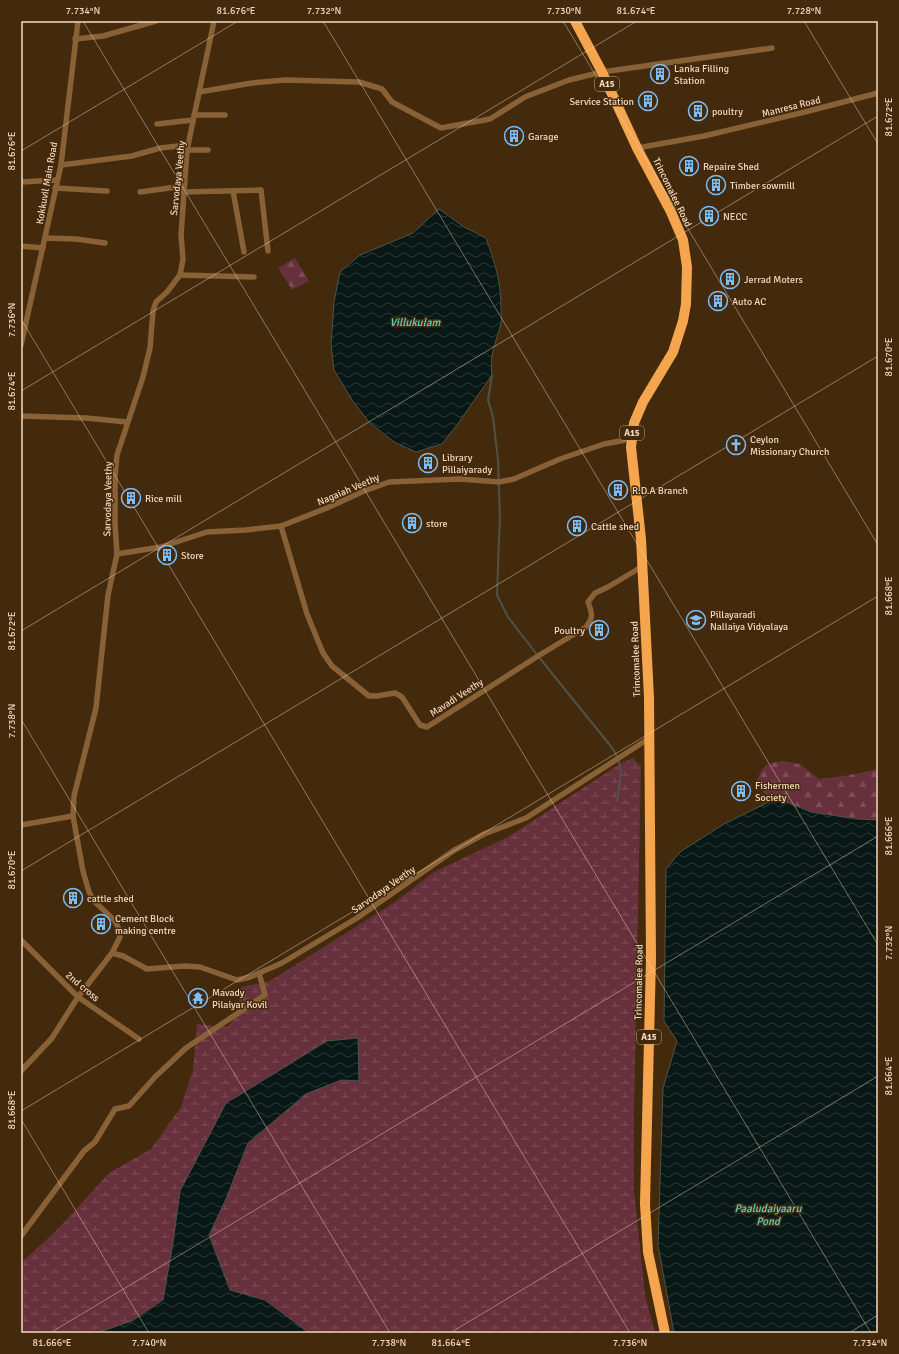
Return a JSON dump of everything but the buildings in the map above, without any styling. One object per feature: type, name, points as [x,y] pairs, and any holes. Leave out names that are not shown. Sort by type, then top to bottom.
[{"type":"highway","name":"Trincomalee Road","points":[[574,21],[602,72],[637,148],[671,212],[683,240],[687,267],[686,304],[683,320],[673,352],[643,402],[634,423],[631,439],[640,520],[649,698],[648,739],[651,958],[645,1204],[648,1252],[665,1333]]},
{"type":"street","name":"Kokkuvil Main Road","points":[[21,346],[23,328],[43,248],[61,165],[78,21]]},
{"type":"street","points":[[75,39],[103,36],[156,21]]},
{"type":"street","name":"Sarvodaya Veethy","points":[[21,1071],[52,1038],[78,997],[112,953],[120,937],[119,929],[115,921],[94,901],[89,892],[83,871],[73,816],[74,796],[96,708],[108,595],[117,554],[114,524],[117,455],[143,377],[150,348],[153,311],[156,302],[167,292],[180,275],[183,259],[181,235],[188,147],[214,21]]},
{"type":"street","points":[[199,92],[252,83],[285,80],[359,82],[382,89],[392,102],[440,128],[490,119],[525,98],[570,80],[602,72],[772,48]]},
{"type":"street","name":"Manresa Road","points":[[637,148],[704,136],[878,93]]},
{"type":"street","points":[[157,124],[194,117],[225,115]]},
{"type":"street","points":[[61,165],[132,156],[160,148],[188,147],[208,150]]},
{"type":"street","points":[[21,182],[57,180]]},
{"type":"street","points":[[55,188],[108,191]]},
{"type":"street","points":[[140,192],[184,189],[233,191],[261,190],[268,252]]},
{"type":"street","points":[[233,191],[244,252]]},
{"type":"street","points":[[45,238],[76,239],[104,243]]},
{"type":"street","points":[[21,246],[43,248]]},
{"type":"street","points":[[180,275],[254,277]]},
{"type":"street","points":[[21,416],[86,418],[127,422]]},
{"type":"street","name":"Nagaiah Veethy","points":[[117,554],[161,547],[207,532],[281,526],[389,482],[460,479],[499,482],[514,479],[560,459],[604,444],[631,439]]},
{"type":"street","name":"Mavadi Veethy","points":[[281,526],[307,614],[323,653],[332,666],[369,696],[394,693],[402,697],[420,725],[427,726],[586,627],[591,621],[592,613],[588,602],[595,593],[643,566]]},
{"type":"street","name":"Sarvodaya Veethy","points":[[112,953],[123,956],[148,969],[185,966],[200,967],[237,980],[250,977],[282,963],[358,918],[453,851],[484,834],[526,818],[648,739]]},
{"type":"street","points":[[21,824],[73,816]]},
{"type":"street","name":"2nd cross","points":[[21,940],[78,997],[139,1039]]},
{"type":"street","points":[[21,1236],[84,1151],[95,1142],[115,1109],[129,1106],[155,1077],[186,1048],[265,995],[259,973]]},
{"type":"green space","points":[[295,258],[309,281],[292,290],[278,268]]},
{"type":"green space","points":[[633,758],[641,766],[634,1111],[634,1191],[645,1295],[655,1333],[309,1333],[265,1300],[230,1290],[209,1235],[226,1199],[248,1143],[306,1094],[341,1080],[359,1081],[358,1038],[180,1191],[163,1300],[132,1321],[96,1333],[21,1333],[21,1263],[59,1228],[109,1173],[151,1149],[181,1107],[193,1070],[197,1024],[227,1027],[235,1018],[241,987],[270,981],[395,902],[434,872],[508,837],[620,764]]},
{"type":"green space","points":[[784,761],[800,764],[819,779],[850,775],[878,769],[878,820],[857,819],[811,812],[765,794],[757,780],[762,770],[770,763]]},
{"type":"water","name":"Villukulam","points":[[439,209],[464,227],[486,238],[499,281],[501,321],[491,361],[492,375],[442,444],[416,452],[394,442],[369,422],[352,400],[334,370],[331,344],[334,302],[340,272],[360,255],[413,233]]},
{"type":"water","name":"Paaludaiyaaru Pond","points":[[777,798],[811,812],[857,819],[878,820],[878,1333],[674,1333],[658,1245],[663,1088],[677,1041],[664,1021],[666,869],[680,852],[724,824]]},
{"type":"water","points":[[358,1038],[359,1081],[341,1080],[306,1094],[248,1143],[226,1199],[209,1235],[230,1290],[265,1300],[309,1333],[96,1333],[132,1321],[163,1300],[180,1191],[226,1103],[327,1041]]},
{"type":"waterway","points":[[492,375],[488,400],[493,417],[498,460],[500,521],[497,595],[508,617],[613,749],[619,762],[621,774],[617,801]]},
{"type":"place","name":"Lanka Filling Station","points":[[660,74]]},
{"type":"place","name":"Service Station","points":[[648,101]]},
{"type":"place","name":"poultry","points":[[698,111]]},
{"type":"place","name":"Garage","points":[[514,136]]},
{"type":"place","name":"Repaire Shed","points":[[689,166]]},
{"type":"place","name":"Timber sowmill","points":[[716,185]]},
{"type":"place","name":"NECC","points":[[709,216]]},
{"type":"place","name":"Jerrad Moters","points":[[730,279]]},
{"type":"place","name":"Auto AC","points":[[718,301]]},
{"type":"place","name":"Ceylon Missionary Church","points":[[736,445]]},
{"type":"place","name":"Library Pillaiyarady","points":[[428,463]]},
{"type":"place","name":"R.D.A Branch","points":[[618,490]]},
{"type":"place","name":"Rice mill","points":[[131,498]]},
{"type":"place","name":"store","points":[[412,523]]},
{"type":"place","name":"Cattle shed","points":[[577,526]]},
{"type":"place","name":"Store","points":[[167,555]]},
{"type":"place","name":"Pillayaradi Nallaiya Vidyalaya","points":[[696,620]]},
{"type":"place","name":"Poultry","points":[[599,630]]},
{"type":"place","name":"Fishermen Society","points":[[741,791]]},
{"type":"place","name":"cattle shed","points":[[73,898]]},
{"type":"place","name":"Cement Block making centre","points":[[101,924]]},
{"type":"place","name":"Mavady Pilaiyar Kovil","points":[[198,998]]}]
